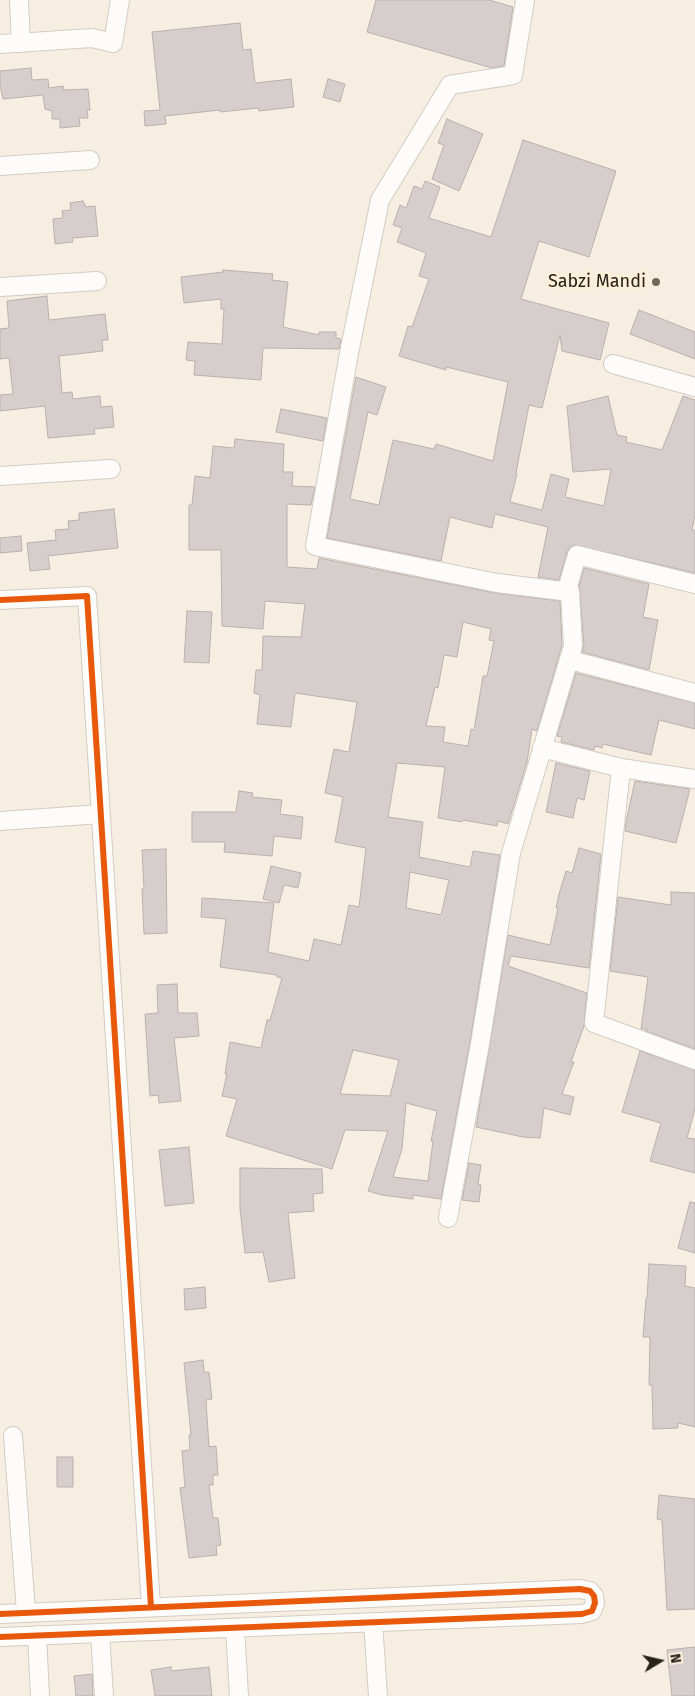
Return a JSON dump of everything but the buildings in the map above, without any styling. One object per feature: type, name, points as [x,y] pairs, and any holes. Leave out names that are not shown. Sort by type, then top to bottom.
[{"type":"street","points":[[18,0],[21,43]]},
{"type":"street","points":[[0,44],[92,38],[113,43],[120,0]]},
{"type":"street","points":[[526,0],[513,75],[450,85],[380,200],[349,353],[315,546],[497,583],[570,592]]},
{"type":"street","points":[[0,166],[90,160]]},
{"type":"street","points":[[0,287],[97,281]]},
{"type":"street","points":[[613,364],[695,387]]},
{"type":"street","points":[[0,476],[111,469]]},
{"type":"street","points":[[448,1218],[480,1044],[511,853],[573,646],[568,586],[577,555],[695,584]]},
{"type":"street","points":[[0,600],[87,596],[151,1607]]},
{"type":"street","points":[[568,662],[574,661],[695,693]]},
{"type":"street","points":[[542,748],[621,768],[695,779]]},
{"type":"street","points":[[621,768],[594,1023],[695,1060]]},
{"type":"street","points":[[0,821],[101,814]]},
{"type":"street","points":[[13,1436],[26,1612]]},
{"type":"street","points":[[0,1614],[580,1589],[590,1591],[594,1596],[595,1603],[592,1611],[582,1614],[0,1637]]},
{"type":"street","points":[[373,1622],[378,1696]]},
{"type":"street","points":[[235,1628],[239,1696]]},
{"type":"street","points":[[100,1633],[104,1696]]},
{"type":"street","points":[[37,1635],[40,1696]]},
{"type":"cycle path","points":[[0,600],[87,596],[151,1607]]},
{"type":"cycle path","points":[[0,1614],[580,1589],[590,1591],[594,1596],[595,1603],[592,1611],[582,1614],[0,1637]]},
{"type":"place","name":"Sabzi Mandi","points":[[656,282]]}]
